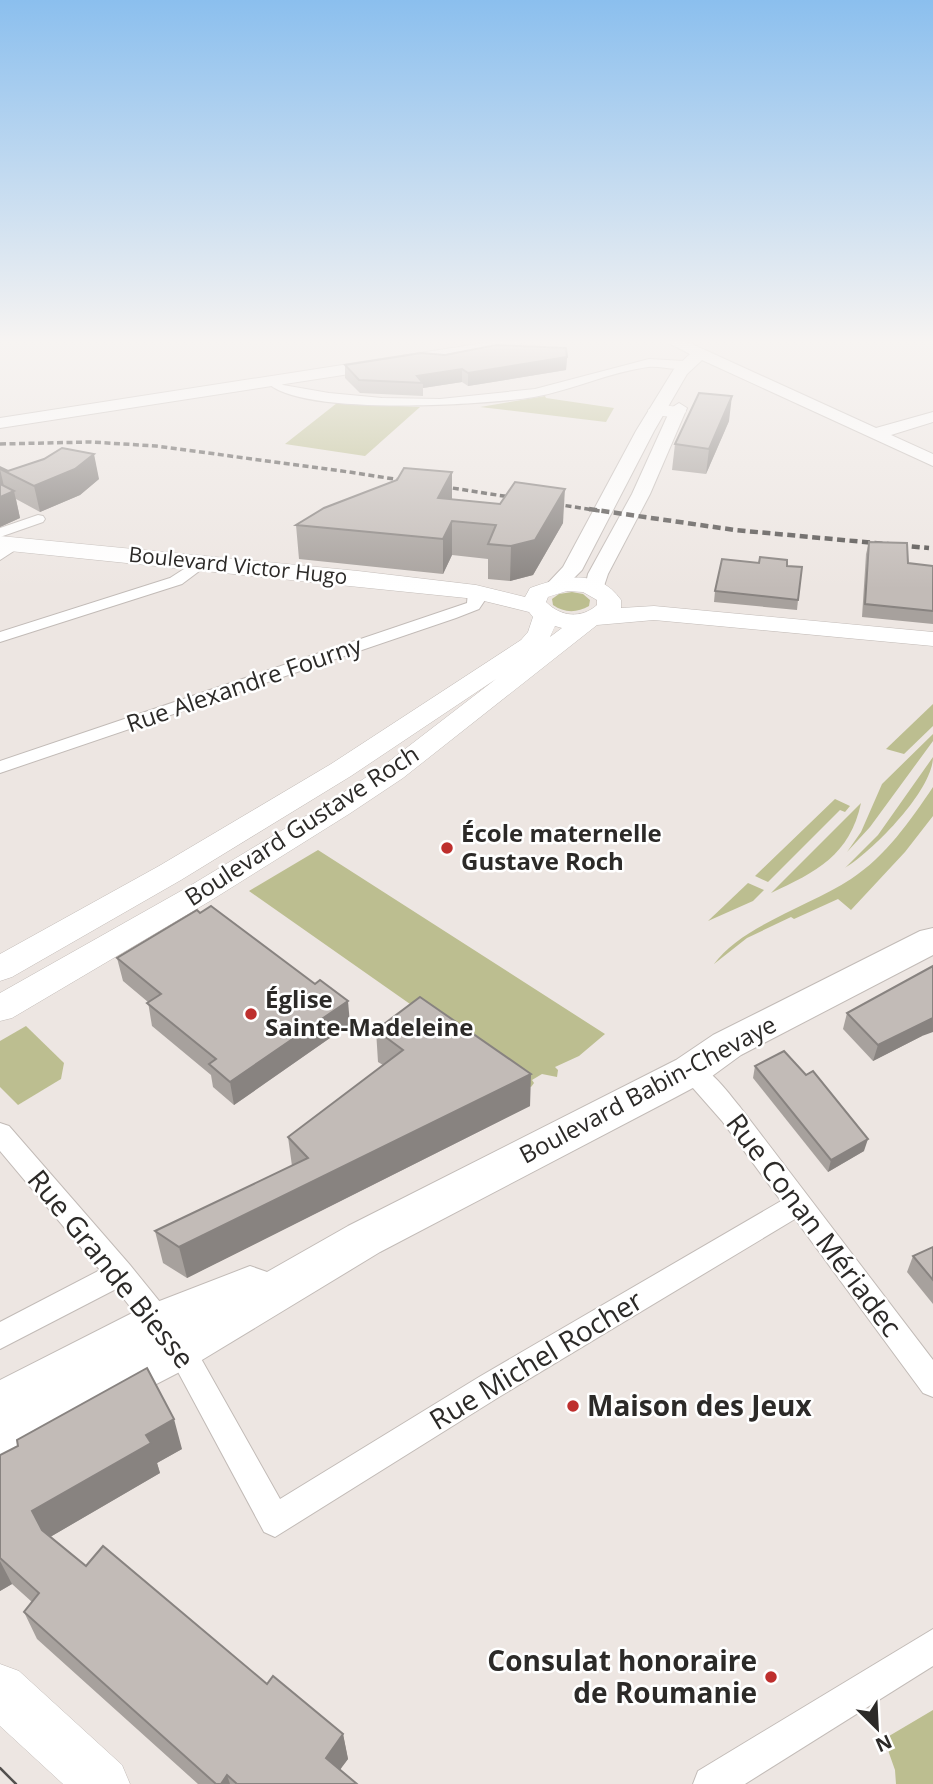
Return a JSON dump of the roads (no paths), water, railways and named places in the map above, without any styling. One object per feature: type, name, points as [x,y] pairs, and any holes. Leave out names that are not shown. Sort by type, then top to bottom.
[{"type":"main road","name":"Boulevard Victor Hugo","points":[[4,544],[545,599]]},
{"type":"main road","points":[[597,605],[572,584],[545,599],[561,620],[597,605],[654,613],[933,639]]},
{"type":"main road","name":"Boulevard Gustave Roch","points":[[0,969],[341,770],[530,645],[540,634],[545,599]]},
{"type":"main road","name":"Boulevard Gustave Roch","points":[[0,1009],[165,914],[393,772],[597,605]]},
{"type":"main road","points":[[135,892],[165,914]]},
{"type":"main road","name":"Boulevard Babin-Chevaye","points":[[0,1405],[170,1335],[364,1240],[690,1071],[727,1045],[933,940]]},
{"type":"main road","name":"Boulevard Babin-Chevaye","points":[[0,1441],[170,1335]]},
{"type":"main road","points":[[0,1690],[103,1784]]},
{"type":"street","name":"Boulevard Gustave Roch","points":[[545,599],[572,570],[660,422]]},
{"type":"street","name":"Boulevard Gustave Roch","points":[[597,605],[598,574],[640,494],[663,422]]},
{"type":"street","points":[[850,422],[933,461]]},
{"type":"street","points":[[876,434],[915,422]]},
{"type":"street","points":[[4,544],[38,519],[16,507]]},
{"type":"street","points":[[0,637],[176,581],[197,569],[201,563]]},
{"type":"street","name":"Rue Alexandre Fourny","points":[[0,767],[450,615],[473,606],[477,600],[476,592]]},
{"type":"street","name":"Rue Conan Mériadec","points":[[690,1071],[709,1087],[800,1203],[933,1383]]},
{"type":"street","name":"Rue Grande Biesse","points":[[0,1133],[170,1335],[275,1521]]},
{"type":"street","name":"Rue Michel Rocher","points":[[275,1521],[489,1387],[800,1203]]},
{"type":"street","points":[[0,1336],[120,1273]]},
{"type":"street","points":[[711,1784],[933,1646]]},
{"type":"tram line","points":[[0,1768],[16,1784]]},
{"type":"railway","points":[[0,444],[91,442],[156,446],[349,472],[600,511]]},
{"type":"railway","points":[[589,509],[735,530],[929,548]]},
{"type":"place","name":"École maternelle Gustave Roch","points":[[447,848]]},
{"type":"place","name":"Église Sainte-Madeleine","points":[[251,1014]]},
{"type":"place","name":"Maison des Jeux","points":[[573,1406]]},
{"type":"place","name":"Consulat honoraire de Roumanie","points":[[771,1677]]}]
